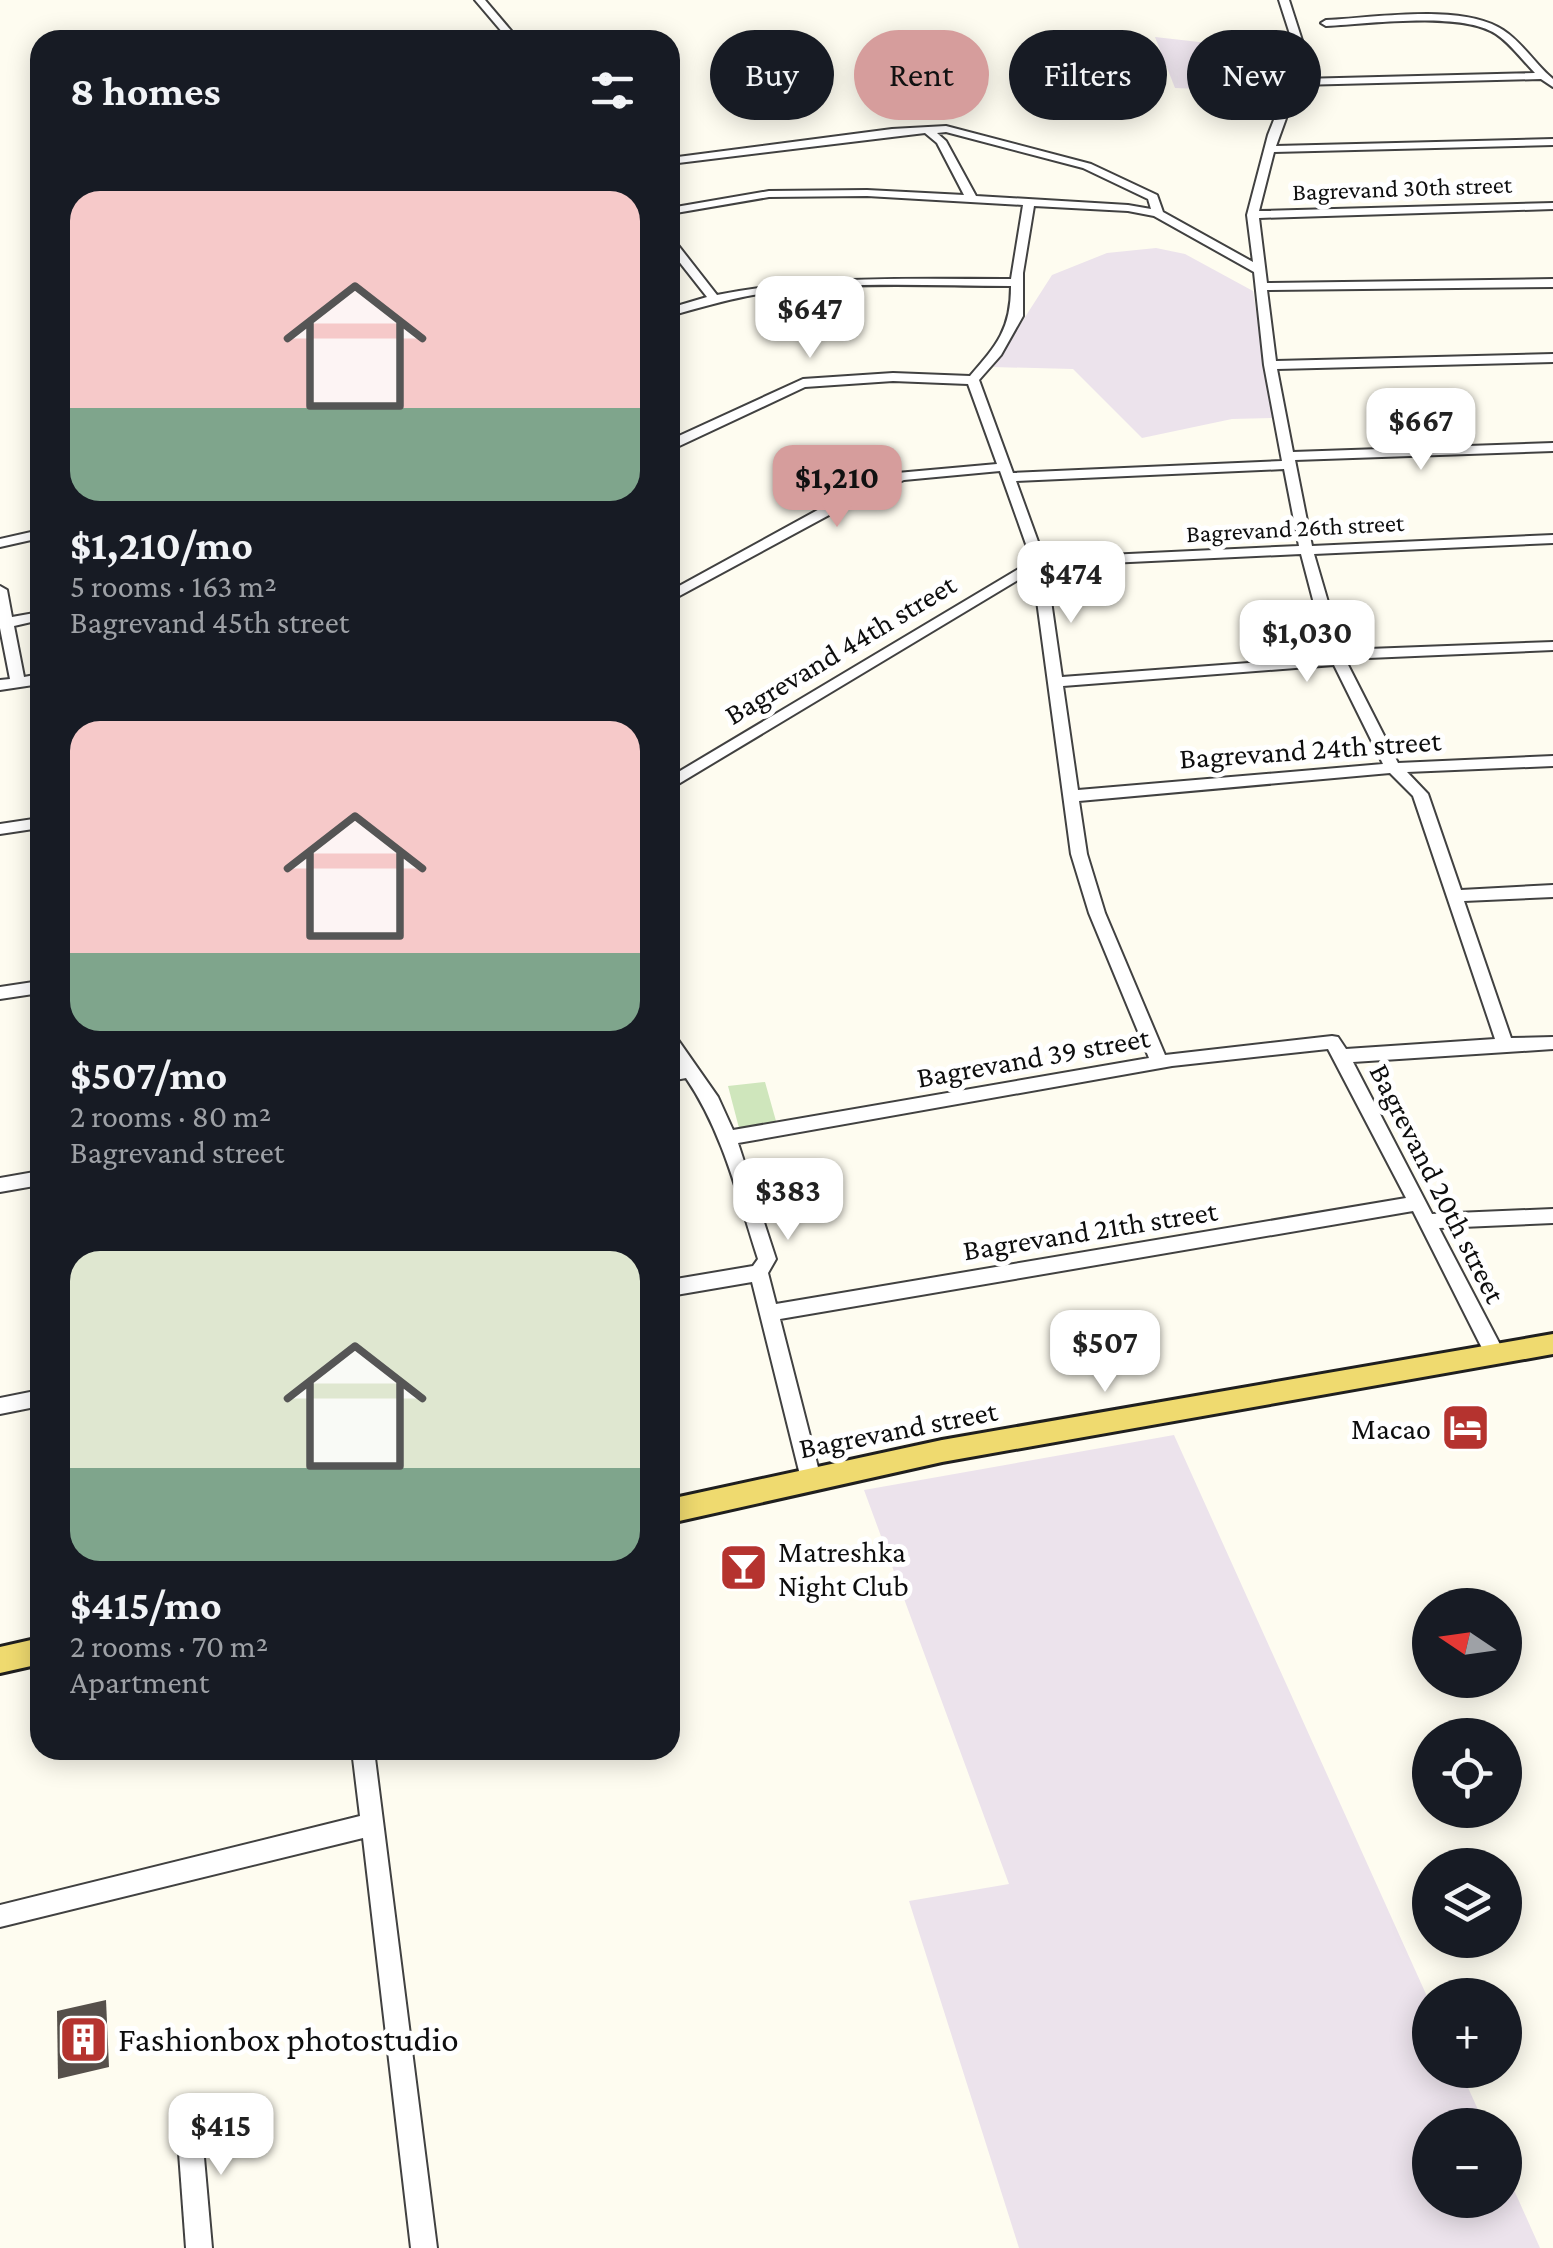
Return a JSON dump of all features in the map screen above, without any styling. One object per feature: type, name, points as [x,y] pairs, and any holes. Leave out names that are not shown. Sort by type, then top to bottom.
[{"type":"main road","name":"Bagrevand street","points":[[680,1509],[942,1452],[1553,1344]]},
{"type":"main road","points":[[0,1660],[30,1653]]},
{"type":"street","points":[[480,0],[506,30]]},
{"type":"street","points":[[1284,0],[1295,30]]},
{"type":"street","points":[[1326,23],[1446,20],[1489,26],[1538,65],[1542,76],[1553,84]]},
{"type":"street","points":[[1321,81],[1542,76]]},
{"type":"street","points":[[1280,120],[1253,215],[1256,269],[1270,365],[1306,549],[1336,655],[1393,768],[1420,794],[1458,896],[1505,1045]]},
{"type":"street","points":[[927,130],[940,141],[972,198]]},
{"type":"street","points":[[680,160],[927,130],[984,136],[1087,166],[1153,197],[1158,214]]},
{"type":"street","points":[[1270,149],[1553,142]]},
{"type":"street","points":[[680,209],[770,194],[972,198],[1158,214],[1256,269]]},
{"type":"street","points":[[973,380],[995,355],[1017,316],[1017,283],[1030,203]]},
{"type":"street","name":"Bagrevand 30th street","points":[[1253,215],[1553,206]]},
{"type":"street","points":[[680,255],[713,297]]},
{"type":"street","points":[[680,309],[713,297],[791,283],[1017,283]]},
{"type":"street","points":[[1259,286],[1553,283]]},
{"type":"street","points":[[1270,365],[1553,358]]},
{"type":"street","points":[[680,440],[804,383],[893,377],[973,380]]},
{"type":"street","points":[[973,380],[1039,562],[1080,854],[1097,914],[1160,1062]]},
{"type":"street","points":[[680,592],[850,498],[902,476],[1553,447]]},
{"type":"street","points":[[0,543],[30,536]]},
{"type":"street","name":"Bagrevand 26th street","points":[[1039,562],[1553,539]]},
{"type":"street","name":"Bagrevand 44th street","points":[[680,771],[1039,562]]},
{"type":"street","points":[[0,590],[18,682]]},
{"type":"street","points":[[5,623],[30,618]]},
{"type":"street","points":[[1336,655],[1553,646]]},
{"type":"street","points":[[1057,682],[1333,661],[1336,655]]},
{"type":"street","points":[[0,685],[30,680]]},
{"type":"street","name":"Bagrevand 24th street","points":[[1072,796],[1393,768],[1553,762]]},
{"type":"street","points":[[0,829],[30,824]]},
{"type":"street","points":[[1458,896],[1553,891]]},
{"type":"street","points":[[0,994],[30,989]]},
{"type":"street","name":"Bagrevand 39 street","points":[[728,1138],[1160,1062],[1332,1042],[1342,1056]]},
{"type":"street","name":"Bagrevand 20th street","points":[[1495,1354],[1342,1056],[1553,1042]]},
{"type":"street","points":[[680,1072],[712,1102],[768,1259],[759,1273],[680,1286]]},
{"type":"street","points":[[0,1185],[30,1180]]},
{"type":"street","name":"Bagrevand 21th street","points":[[771,1313],[1424,1212],[1553,1216]]},
{"type":"street","points":[[759,1273],[811,1479]]},
{"type":"street","points":[[0,1406],[30,1400]]},
{"type":"street","points":[[364,1760],[424,2248]]},
{"type":"street","points":[[0,1916],[374,1824]]},
{"type":"street","points":[[188,2112],[199,2248]]},
{"type":"shaded area","points":[[1167,38],[1187,41],[1187,88],[1175,88],[1167,68]]},
{"type":"shaded area","points":[[1156,248],[1185,254],[1253,291],[1273,418],[1232,419],[1142,438],[1073,369],[993,367],[1052,275],[1107,253]]},
{"type":"shaded area","points":[[1174,1435],[1419,1978],[1412,1978],[1412,2088],[1468,2088],[1477,2108],[1412,2108],[1412,2218],[1522,2218],[1522,2208],[1540,2248],[1019,2248],[909,1901],[1009,1884],[864,1490]]},
{"type":"green space","points":[[765,1082],[776,1121],[739,1128],[728,1086]]},
{"type":"building","name":"Fashionbox photostudio","points":[[106,2000],[109,2067],[58,2079],[57,2011]]},
{"type":"place","name":"Macao","points":[[1466,1428]]},
{"type":"place","name":"Matreshka Night Club","points":[[743,1568]]},
{"type":"place","name":"Fashionbox photostudio","points":[[83,2039]]}]
